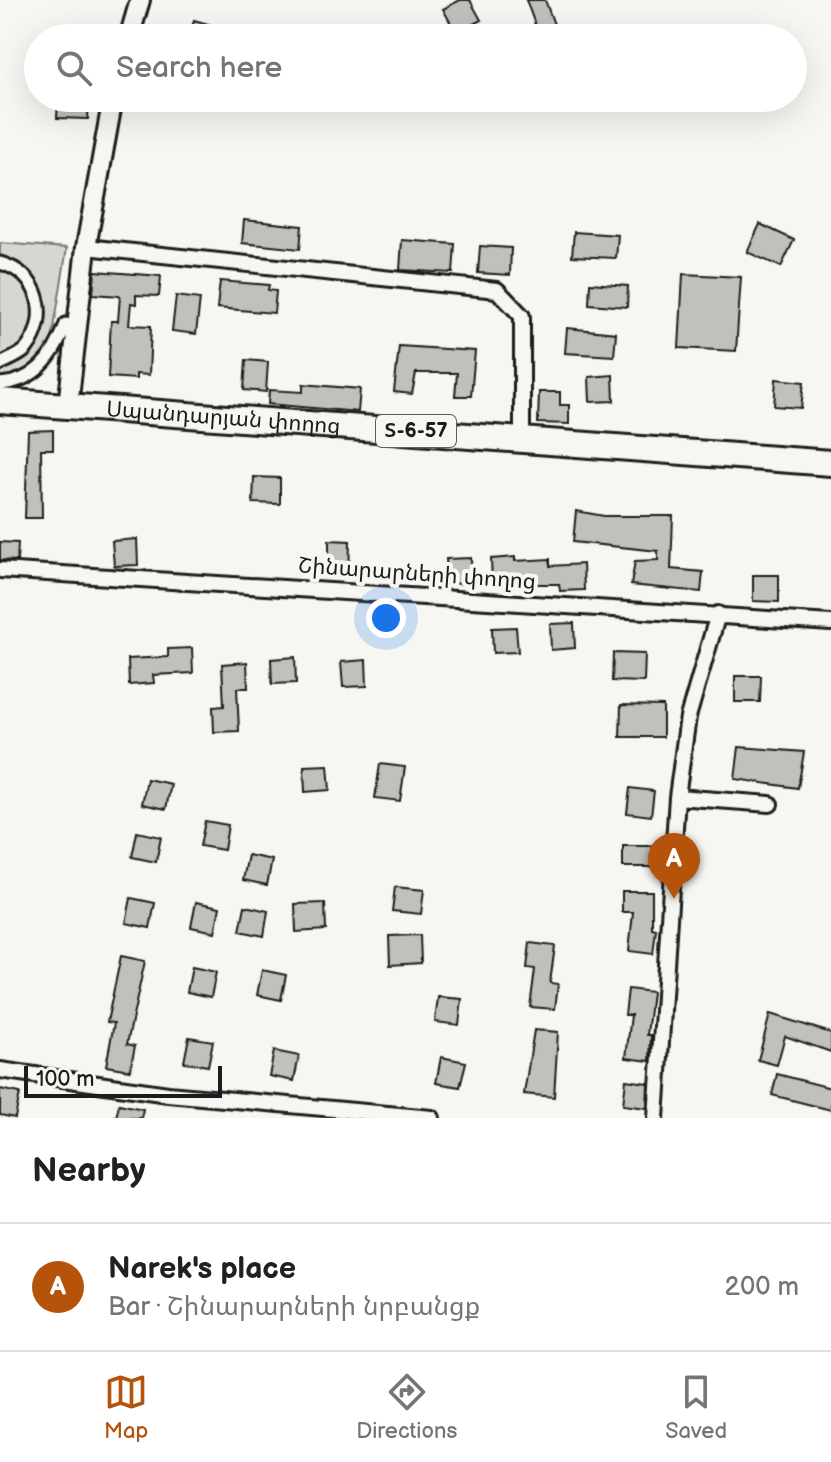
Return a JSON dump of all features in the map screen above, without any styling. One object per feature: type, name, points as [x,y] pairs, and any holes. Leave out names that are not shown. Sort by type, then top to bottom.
[{"type":"main road","name":"Սպանդարյան փողոց","points":[[0,401],[831,463]]},
{"type":"street","points":[[133,24],[140,0]]},
{"type":"street","points":[[68,406],[86,247],[110,112]]},
{"type":"street","points":[[86,247],[497,290],[522,316],[522,438]]},
{"type":"street","points":[[0,263],[16,267],[37,291],[41,323],[26,350],[0,364]]},
{"type":"street","points":[[0,384],[14,383],[30,376],[47,362],[58,346],[66,324]]},
{"type":"street","name":"Շինարարների փողոց","points":[[0,570],[831,623]]},
{"type":"street","points":[[656,1118],[677,797],[688,717],[718,614]]},
{"type":"street","points":[[677,797],[770,804]]},
{"type":"street","points":[[0,1070],[168,1094],[432,1118]]},
{"type":"shaded area","points":[[0,243],[67,248],[51,346],[14,381],[0,380]]},
{"type":"building","points":[[460,0],[470,0],[481,20],[473,24],[451,24],[443,9]]},
{"type":"building","points":[[526,0],[545,0],[554,24],[535,24]]},
{"type":"building","points":[[57,112],[88,112],[88,119],[57,118]]},
{"type":"building","points":[[244,220],[302,226],[300,249],[242,243]]},
{"type":"building","points":[[760,224],[794,240],[781,267],[747,252]]},
{"type":"building","points":[[574,232],[618,235],[616,258],[572,256]]},
{"type":"building","points":[[402,240],[455,244],[453,273],[400,270]]},
{"type":"building","points":[[480,246],[511,248],[510,275],[478,273]]},
{"type":"building","points":[[95,271],[161,276],[159,296],[136,295],[136,304],[131,303],[129,325],[151,326],[149,375],[136,374],[136,379],[108,377],[111,321],[118,321],[120,296],[93,294]]},
{"type":"building","points":[[683,274],[741,277],[736,351],[679,348]]},
{"type":"building","points":[[220,281],[269,285],[268,290],[276,291],[274,313],[217,308]]},
{"type":"building","points":[[590,283],[628,286],[627,307],[589,304]]},
{"type":"building","points":[[176,296],[200,299],[196,334],[172,331]]},
{"type":"building","points":[[567,328],[616,333],[614,356],[565,353]]},
{"type":"building","points":[[399,346],[475,351],[471,396],[455,396],[457,373],[416,373],[412,394],[394,392]]},
{"type":"building","points":[[246,360],[268,362],[266,392],[244,390]]},
{"type":"building","points":[[613,375],[614,401],[590,402],[589,377]]},
{"type":"building","points":[[776,379],[804,382],[801,408],[774,406]]},
{"type":"building","points":[[303,384],[360,389],[358,412],[268,404],[269,390],[303,392]]},
{"type":"building","points":[[539,392],[560,392],[560,405],[569,405],[569,424],[538,423]]},
{"type":"building","points":[[53,430],[53,449],[41,449],[42,518],[25,518],[28,431]]},
{"type":"building","points":[[254,477],[280,478],[280,504],[253,503]]},
{"type":"building","points":[[576,511],[604,516],[673,516],[671,569],[703,572],[701,592],[631,585],[635,561],[658,560],[658,551],[573,542]]},
{"type":"building","points":[[137,539],[138,565],[114,566],[112,541]]},
{"type":"building","points":[[329,540],[350,541],[349,574],[329,573]]},
{"type":"building","points":[[0,542],[18,543],[17,561],[0,560]]},
{"type":"building","points":[[515,557],[515,561],[550,559],[550,566],[583,564],[584,590],[560,591],[559,584],[492,584],[491,559]]},
{"type":"building","points":[[471,558],[472,583],[448,584],[446,559]]},
{"type":"building","points":[[753,575],[779,575],[779,602],[753,601]]},
{"type":"building","points":[[574,623],[575,648],[551,650],[550,624]]},
{"type":"building","points":[[516,627],[518,652],[493,653],[492,628]]},
{"type":"building","points":[[192,648],[193,673],[153,675],[154,683],[129,685],[128,659],[168,657],[168,649]]},
{"type":"building","points":[[613,653],[645,654],[644,682],[612,681]]},
{"type":"building","points":[[295,657],[296,683],[272,684],[271,659]]},
{"type":"building","points":[[366,660],[367,686],[343,687],[341,662]]},
{"type":"building","points":[[247,662],[248,688],[237,688],[239,731],[214,732],[213,707],[224,706],[222,664]]},
{"type":"building","points":[[735,676],[761,676],[760,702],[735,702]]},
{"type":"building","points":[[621,705],[663,706],[663,737],[620,737]]},
{"type":"building","points":[[739,747],[804,752],[798,788],[735,779]]},
{"type":"building","points":[[380,764],[405,767],[400,801],[375,798]]},
{"type":"building","points":[[328,765],[330,790],[305,792],[304,766]]},
{"type":"building","points":[[147,779],[171,784],[166,809],[142,804]]},
{"type":"building","points":[[630,788],[654,791],[651,816],[627,813]]},
{"type":"building","points":[[205,821],[228,825],[224,850],[200,846]]},
{"type":"building","points":[[137,832],[161,837],[156,862],[132,857]]},
{"type":"building","points":[[623,846],[653,846],[653,867],[623,867]]},
{"type":"building","points":[[248,855],[272,860],[267,885],[243,880]]},
{"type":"building","points":[[395,887],[424,890],[421,914],[392,911]]},
{"type":"building","points":[[622,891],[652,891],[652,928],[656,929],[653,954],[629,951],[633,912],[622,912]]},
{"type":"building","points":[[131,898],[155,903],[150,928],[126,923]]},
{"type":"building","points":[[196,902],[220,907],[215,932],[191,927]]},
{"type":"building","points":[[325,903],[326,930],[296,932],[295,904]]},
{"type":"building","points":[[245,906],[268,911],[264,936],[240,931]]},
{"type":"building","points":[[420,935],[421,963],[390,965],[389,936]]},
{"type":"building","points":[[530,943],[555,946],[550,983],[558,984],[555,1009],[530,1007],[535,969],[527,968]]},
{"type":"building","points":[[121,956],[145,961],[127,1044],[135,1046],[130,1070],[106,1066],[114,1023],[107,1022]]},
{"type":"building","points":[[192,967],[216,972],[211,997],[187,992]]},
{"type":"building","points":[[262,970],[286,975],[281,1000],[257,995]]},
{"type":"building","points":[[628,989],[652,992],[647,1035],[651,1035],[650,1061],[626,1058],[631,1015],[625,1015]]},
{"type":"building","points":[[438,997],[462,999],[459,1025],[435,1022]]},
{"type":"building","points":[[770,1014],[831,1033],[831,1052],[785,1036],[777,1065],[758,1060]]},
{"type":"building","points":[[534,1030],[558,1032],[554,1097],[524,1094]]},
{"type":"building","points":[[189,1037],[213,1041],[208,1066],[184,1062]]},
{"type":"building","points":[[274,1051],[299,1056],[294,1081],[269,1076]]},
{"type":"building","points":[[441,1057],[466,1062],[460,1087],[436,1083]]},
{"type":"building","points":[[777,1074],[831,1088],[831,1110],[772,1095]]},
{"type":"building","points":[[626,1080],[648,1083],[647,1108],[623,1105]]},
{"type":"building","points":[[0,1089],[20,1093],[15,1118],[0,1115]]},
{"type":"building","points":[[119,1104],[143,1109],[141,1118],[116,1118]]},
{"type":"place","name":"Narek's place","points":[[674,899]]}]
